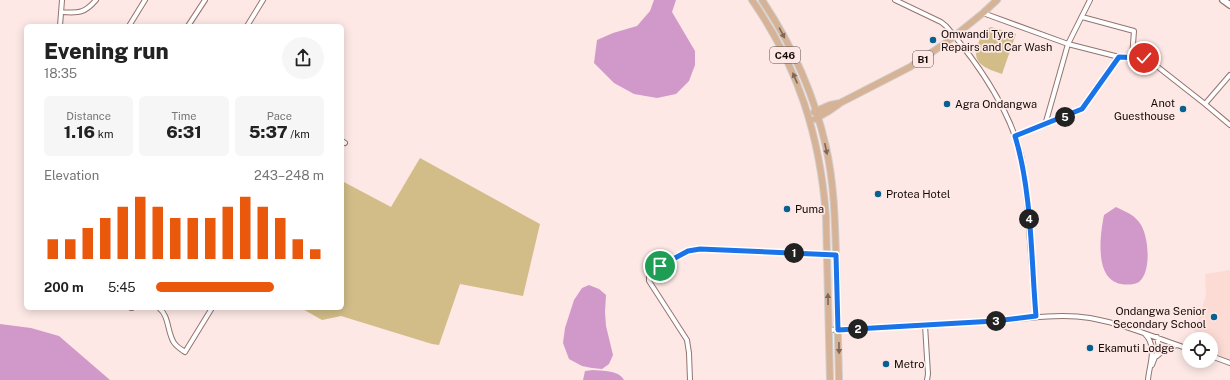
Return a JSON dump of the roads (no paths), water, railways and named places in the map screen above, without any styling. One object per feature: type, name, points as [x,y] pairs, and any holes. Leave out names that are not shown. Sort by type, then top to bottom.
[{"type":"main road","name":"C46","points":[[752,0],[772,31],[786,57],[809,118]]},
{"type":"main road","name":"C46","points":[[762,0],[778,24],[793,54],[808,88],[817,114]]},
{"type":"main road","name":"B1","points":[[809,118],[829,111],[840,103],[910,67],[947,42],[997,0]]},
{"type":"main road","points":[[817,114],[826,147],[835,208],[839,380]]},
{"type":"main road","points":[[809,118],[816,143],[824,192],[830,380]]},
{"type":"street","points":[[60,24],[62,0]]},
{"type":"street","points":[[61,12],[80,13],[96,0]]},
{"type":"street","points":[[130,24],[145,0]]},
{"type":"street","points":[[189,24],[205,0]]},
{"type":"street","points":[[248,24],[263,0]]},
{"type":"street","points":[[895,0],[941,22],[954,36],[992,90],[1015,136],[1021,156],[1025,178],[1036,316]]},
{"type":"street","points":[[1045,125],[1068,44],[1090,0]]},
{"type":"street","points":[[1223,0],[1230,5]]},
{"type":"street","points":[[983,13],[1068,44],[1119,57],[1144,58],[1149,60],[1230,125]]},
{"type":"street","points":[[1082,17],[1134,31],[1132,57]]},
{"type":"street","points":[[1015,136],[1082,109],[1119,57]]},
{"type":"street","points":[[1205,104],[1230,75]]},
{"type":"street","points":[[690,380],[687,340],[649,281],[648,278],[652,272],[688,251],[700,249],[836,255]]},
{"type":"street","points":[[162,310],[164,312],[172,341],[176,346],[185,352],[211,310]]},
{"type":"street","points":[[829,330],[995,321],[1036,316],[1076,317],[1090,318],[1117,324],[1182,347]]},
{"type":"street","points":[[925,325],[928,374],[927,380]]},
{"type":"street","points":[[1144,333],[1151,341],[1152,349],[1148,380]]},
{"type":"street","points":[[1149,371],[1156,357],[1159,344],[1157,337]]},
{"type":"street","points":[[1156,357],[1166,348],[1177,345]]},
{"type":"street","points":[[1218,359],[1230,363]]},
{"type":"place","name":"Omwandi Tyre Repairs and Car Wash","points":[[933,40]]},
{"type":"place","name":"Agra Ondangwa","points":[[947,104]]},
{"type":"place","name":"Anot Guesthouse","points":[[1183,109]]},
{"type":"place","name":"Protea Hotel","points":[[878,194]]},
{"type":"place","name":"Puma","points":[[787,209]]},
{"type":"place","name":"Ondangwa Senior Secondary School","points":[[1214,317]]},
{"type":"place","name":"Ekamuti Lodge","points":[[1090,348]]},
{"type":"place","name":"Metro","points":[[886,364]]}]
